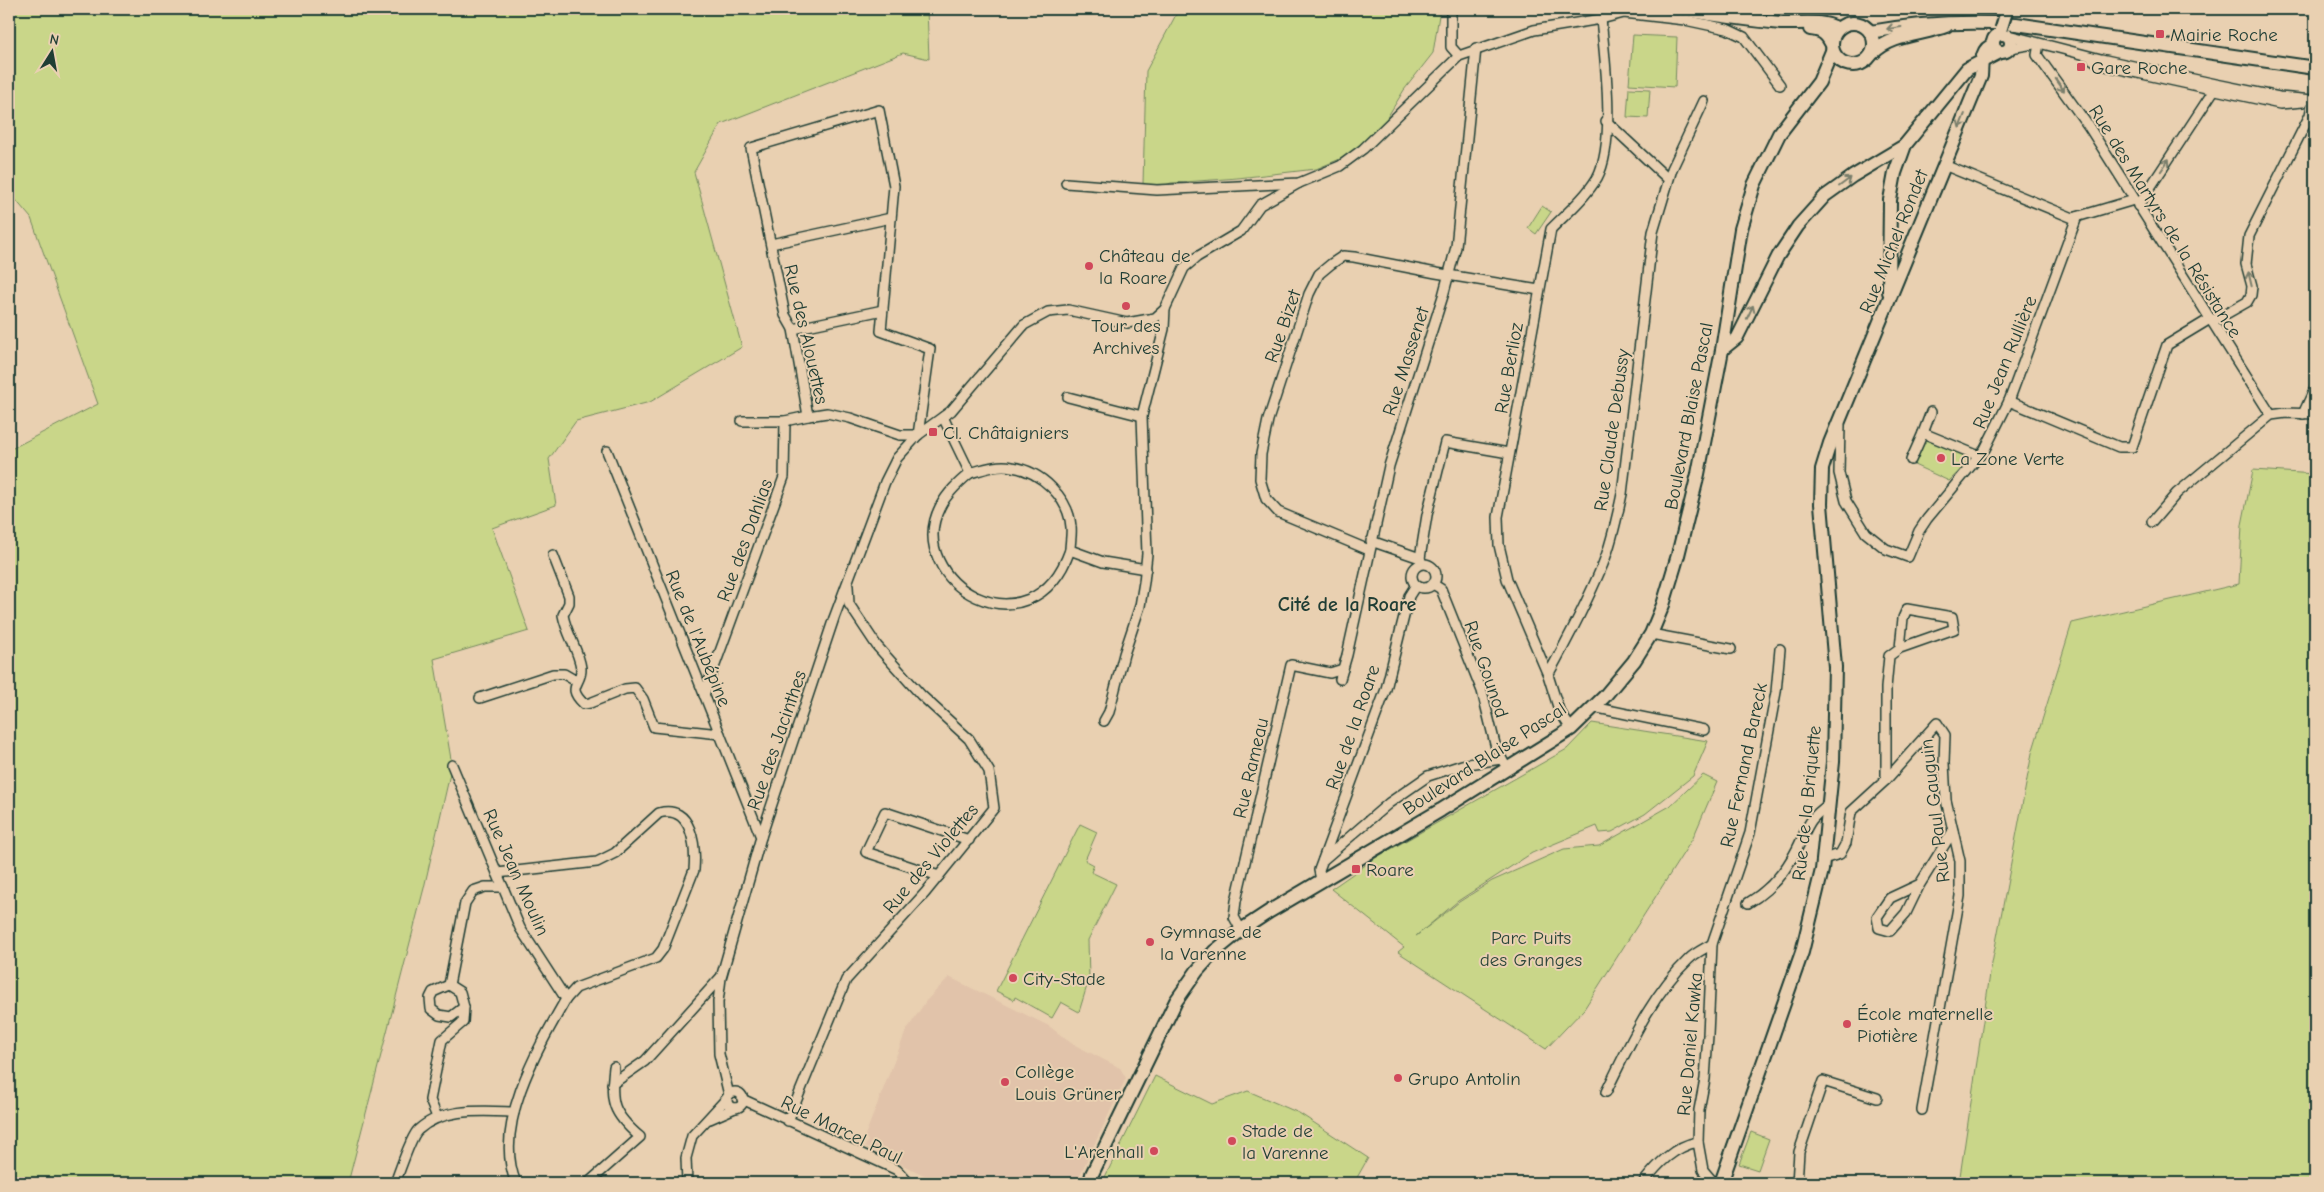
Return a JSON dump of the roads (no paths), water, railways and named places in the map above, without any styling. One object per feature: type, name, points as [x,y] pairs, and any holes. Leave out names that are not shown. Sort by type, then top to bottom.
[{"type":"main road","points":[[1687,10],[1774,22],[1819,23],[1832,25],[1838,29]]},
{"type":"main road","points":[[1687,10],[1710,18],[1763,26],[1818,30],[1827,34],[1839,60],[1849,65],[1863,63],[1880,46],[1891,40],[1933,31],[1952,24]]},
{"type":"main road","points":[[1870,32],[1929,23],[1986,22],[2016,24],[2315,69]]},
{"type":"main road","points":[[1832,47],[1838,29],[1851,23],[1865,26],[1870,32],[1874,42],[1873,53]]},
{"type":"main road","points":[[2000,50],[1994,37],[2003,32]]},
{"type":"main road","name":"Boulevard Blaise Pascal","points":[[1089,1180],[1176,1001],[1197,970],[1214,952],[1241,930],[1441,810],[1504,763],[1571,729],[1604,697],[1634,661],[1651,634],[1663,605],[1678,554],[1698,474],[1722,350],[1741,230],[1754,184],[1779,134],[1819,82],[1832,47]]},
{"type":"main road","points":[[1889,300],[1890,200],[1895,174],[1905,145],[1967,69],[1982,62],[1983,54],[1988,47],[2000,50]]},
{"type":"main road","name":"Rue Michel Rondet","points":[[1827,562],[1821,504],[1822,469],[1830,443],[1981,76],[1982,62]]},
{"type":"main road","name":"Boulevard Blaise Pascal","points":[[1819,82],[1835,71],[1849,65]]},
{"type":"main road","name":"Rue de la Briquette","points":[[1721,1183],[1802,952],[1823,859],[1833,762],[1835,667],[1827,562]]},
{"type":"street","points":[[1451,9],[1451,47],[1459,56]]},
{"type":"street","points":[[2007,11],[2003,32],[2039,44],[2085,54],[2101,65],[2216,87],[2280,104],[2314,100],[2310,115],[2249,236],[2246,264],[2252,286],[2251,295],[2247,302],[2217,319],[2210,319],[2167,345],[2132,447],[2119,447],[2009,401]]},
{"type":"street","points":[[1104,721],[1109,712],[1124,654],[1140,606],[1146,569],[1142,416],[1164,330],[1165,309],[1184,268],[1197,257],[1241,231],[1260,205],[1299,183],[1340,166],[1363,149],[1459,56],[1476,48],[1534,30],[1601,19],[1624,13],[1685,20],[1727,29],[1744,37],[1780,85]]},
{"type":"street","name":"Rue Berlioz","points":[[1571,729],[1559,710],[1548,675],[1507,579],[1499,545],[1498,516],[1551,229],[1582,198],[1597,177],[1606,156],[1607,87],[1601,19]]},
{"type":"street","points":[[2000,50],[2039,44]]},
{"type":"street","name":"Rue des Martyrs de la Résistance","points":[[2039,44],[2037,55],[2089,127],[2271,416]]},
{"type":"street","name":"Rue Massenet","points":[[1340,679],[1388,466],[1450,274],[1456,247],[1476,48]]},
{"type":"street","points":[[1944,165],[2073,218],[2136,203],[2216,87]]},
{"type":"street","name":"Rue Claude Debussy","points":[[1548,675],[1574,627],[1604,563],[1618,512],[1622,494],[1653,232],[1668,178],[1704,102]]},
{"type":"street","name":"Rue des Alouettes","points":[[891,218],[894,186],[879,110],[750,148],[785,315],[793,329],[808,416],[828,414],[850,418],[900,435],[918,435]]},
{"type":"street","points":[[1606,121],[1668,178]]},
{"type":"street","points":[[1722,350],[1737,338],[1778,256],[1798,226],[1825,196],[1852,176],[1905,145]]},
{"type":"street","points":[[1066,183],[1157,190],[1299,183]]},
{"type":"street","name":"Rue Jean Rullière","points":[[1840,420],[1840,473],[1846,501],[1866,533],[1886,549],[1908,557],[1919,531],[1927,519],[1993,437],[2009,401],[2077,217]]},
{"type":"street","points":[[770,244],[891,218],[881,331],[930,349],[918,435]]},
{"type":"street","name":"Rue Bizet","points":[[1421,561],[1370,546],[1278,512],[1266,499],[1260,479],[1261,454],[1268,420],[1309,294],[1319,274],[1343,256],[1354,256],[1539,290]]},
{"type":"street","name":"Rue des Jacinthes","points":[[735,1100],[719,1054],[718,1002],[721,978],[761,837],[848,580],[884,482],[897,458],[918,435],[951,411],[1024,325],[1048,312],[1068,310],[1126,322],[1155,318],[1165,309]]},
{"type":"street","points":[[793,329],[883,310]]},
{"type":"street","points":[[2303,414],[2315,388]]},
{"type":"street","points":[[1068,397],[1142,416]]},
{"type":"street","points":[[1911,460],[1931,412]]},
{"type":"street","points":[[2152,522],[2177,493],[2271,416],[2286,413],[2315,414]]},
{"type":"street","points":[[742,420],[785,421],[808,416]]},
{"type":"street","points":[[943,417],[970,473]]},
{"type":"street","name":"Rue des Dahlias","points":[[704,695],[784,477],[785,421]]},
{"type":"street","points":[[1923,433],[1979,456]]},
{"type":"street","name":"Rue de la Roare","points":[[1322,880],[1319,870],[1386,689],[1409,596],[1416,585],[1412,577],[1413,571],[1421,561],[1427,514],[1445,442],[1509,453]]},
{"type":"street","name":"Rue de l'Aubépine","points":[[607,451],[761,837]]},
{"type":"street","points":[[993,466],[1013,467],[1033,474],[1053,489],[1066,507],[1072,528],[1070,550],[1057,578],[1042,593],[1021,602],[1001,605],[979,599],[953,582],[938,560],[933,534],[939,508],[952,489],[970,473],[993,466]]},
{"type":"street","points":[[1070,550],[1102,562],[1146,569]]},
{"type":"street","points":[[553,555],[569,596],[569,603],[564,615],[581,667],[574,689],[578,698],[584,704],[590,703],[625,689],[635,688],[643,699],[654,726],[720,734]]},
{"type":"street","points":[[1416,585],[1425,588],[1433,584],[1435,573],[1432,567],[1421,561]]},
{"type":"street","name":"Rue des Violettes","points":[[788,1121],[846,980],[939,876],[994,808],[989,771],[969,739],[921,695],[877,646],[849,604],[848,580]]},
{"type":"street","name":"Rue Gounod","points":[[1433,584],[1441,589],[1482,691],[1496,748],[1504,763]]},
{"type":"street","points":[[1886,780],[1886,688],[1889,656],[1900,648],[1954,629],[1952,617],[1907,609],[1903,618],[1900,648]]},
{"type":"street","points":[[1651,634],[1731,649]]},
{"type":"street","name":"Rue Fernand Bareck","points":[[1712,946],[1750,833],[1776,692],[1780,649]]},
{"type":"street","name":"Rue Rameau","points":[[1241,930],[1234,917],[1236,900],[1291,665],[1330,674],[1343,668]]},
{"type":"street","points":[[480,698],[552,674],[564,674],[576,681]]},
{"type":"street","points":[[1593,707],[1704,730]]},
{"type":"street","name":"Rue Paul Gauguin","points":[[1823,859],[1840,854],[1846,843],[1851,812],[1886,780],[1937,723],[1945,735],[1946,800],[1960,860],[1960,896],[1922,1110]]},
{"type":"street","name":"Boulevard Blaise Pascal","points":[[1323,860],[1389,803],[1428,776],[1462,765],[1504,763]]},
{"type":"street","name":"Rue Jean Moulin","points":[[452,765],[520,928],[566,999]]},
{"type":"street","points":[[1748,903],[1764,894],[1774,882],[1797,849],[1813,816],[1828,805]]},
{"type":"street","points":[[497,874],[597,862],[615,853],[659,813],[669,811],[679,814],[687,821],[695,858],[694,870],[663,949],[656,958],[576,988],[566,999],[542,1042],[514,1112],[510,1144],[510,1171],[516,1183]]},
{"type":"street","points":[[939,876],[866,852],[885,812],[969,840]]},
{"type":"street","points":[[1920,884],[1890,898],[1877,917],[1879,928],[1890,931],[1906,913],[1920,884],[1953,831]]},
{"type":"street","points":[[449,985],[465,903],[472,891],[485,887],[503,887]]},
{"type":"street","points":[[1606,1092],[1658,995],[1690,958],[1712,946]]},
{"type":"street","name":"Rue Daniel Kawka","points":[[1712,946],[1705,1079],[1699,1110],[1698,1142],[1703,1170],[1714,1183]]},
{"type":"street","points":[[612,1084],[645,1061],[721,978]]},
{"type":"street","points":[[437,1117],[430,1100],[442,1040],[463,1022],[464,1007],[460,992],[449,985],[440,987],[433,992],[430,998],[431,1009],[439,1015],[451,1017],[464,1007]]},
{"type":"street","points":[[588,1183],[640,1137],[616,1112],[611,1092],[614,1066]]},
{"type":"street","points":[[1798,1183],[1799,1152],[1823,1080],[1877,1098]]},
{"type":"street","name":"Rue Marcel Paul","points":[[686,1183],[688,1148],[692,1136],[709,1119],[735,1100],[759,1107],[897,1170],[910,1183]]},
{"type":"street","points":[[395,1183],[416,1131],[437,1117],[463,1112],[514,1112]]},
{"type":"street","name":"Rue Daniel Kawka","points":[[1643,1183],[1655,1167],[1674,1152],[1698,1142]]},
{"type":"place","name":"Mairie Roche","points":[[2160,34]]},
{"type":"place","name":"Gare Roche","points":[[2081,67]]},
{"type":"place","name":"Château de la Roare","points":[[1089,266]]},
{"type":"place","name":"Tour des Archives","points":[[1126,306]]},
{"type":"place","name":"Cl. Châtaigniers","points":[[933,432]]},
{"type":"place","name":"La Zone Verte","points":[[1941,458]]},
{"type":"place","name":"Roare","points":[[1356,869]]},
{"type":"place","name":"Gymnase de la Varenne","points":[[1150,942]]},
{"type":"place","name":"City-Stade","points":[[1013,978]]},
{"type":"place","name":"École maternelle Piotière","points":[[1847,1024]]},
{"type":"place","name":"Grupo Antolin","points":[[1398,1078]]},
{"type":"place","name":"Collège Louis Grüner","points":[[1005,1082]]},
{"type":"place","name":"Stade de la Varenne","points":[[1232,1141]]},
{"type":"place","name":"L'Arenhall","points":[[1154,1151]]},
{"type":"district","name":"Cité de la Roare","points":[[1347,604]]},
{"type":"park label","name":"Parc Puits des Granges","points":[[1531,948]]}]
